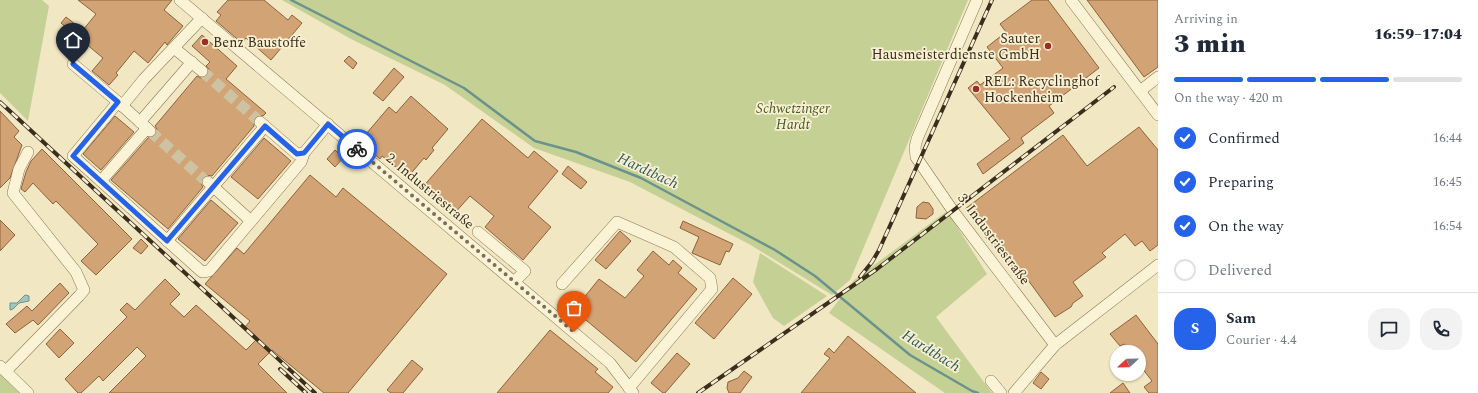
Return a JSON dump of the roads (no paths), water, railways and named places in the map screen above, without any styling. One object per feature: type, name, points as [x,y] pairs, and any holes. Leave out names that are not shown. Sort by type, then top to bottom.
[{"type":"street","name":"2. Industriestraße","points":[[180,0],[610,363],[631,391]]},
{"type":"street","name":"3. Industriestraße","points":[[977,0],[915,147],[918,163],[1055,345]]},
{"type":"street","points":[[1071,0],[1158,115]]},
{"type":"street","points":[[202,18],[73,156],[202,272],[209,271],[301,162],[304,153],[328,124]]},
{"type":"street","points":[[174,48],[202,71]]},
{"type":"street","points":[[101,181],[146,127],[192,62]]},
{"type":"street","points":[[73,64],[146,127]]},
{"type":"street","points":[[1137,88],[1158,77]]},
{"type":"street","points":[[167,241],[210,184],[262,123],[297,154],[304,153]]},
{"type":"street","points":[[28,152],[19,169],[14,193],[76,272],[84,290],[3,369],[28,393]]},
{"type":"street","points":[[210,184],[251,221]]},
{"type":"street","points":[[562,284],[617,222],[674,247],[710,278],[712,289],[631,391]]},
{"type":"street","points":[[478,232],[525,271],[514,282]]},
{"type":"street","points":[[1014,393],[1055,345],[1158,265]]},
{"type":"street","points":[[991,381],[1001,393]]},
{"type":"water","points":[[25,295],[29,296],[29,301],[19,303],[10,310],[10,303],[17,303]]},
{"type":"waterway","name":"Hardtbach","points":[[291,0],[464,88],[535,141],[576,152],[641,178],[775,250],[815,276],[910,355],[978,393]]},
{"type":"tunnel","points":[[202,71],[259,121]]},
{"type":"tunnel","points":[[150,131],[207,182]]},
{"type":"railway","points":[[860,277],[879,250],[992,0]]},
{"type":"railway","points":[[698,393],[877,269],[1114,87]]},
{"type":"railway","points":[[0,102],[315,393]]},
{"type":"railway","points":[[280,369],[306,393]]},
{"type":"place","name":"Benz Baustoffe","points":[[205,42]]},
{"type":"place","name":"Sauter Hausmeisterdienste GmbH","points":[[1048,46]]},
{"type":"place","name":"REL: Recyclinghof Hockenheim","points":[[976,89]]},
{"type":"park label","name":"Schwetzinger Hardt","points":[[793,116]]}]
